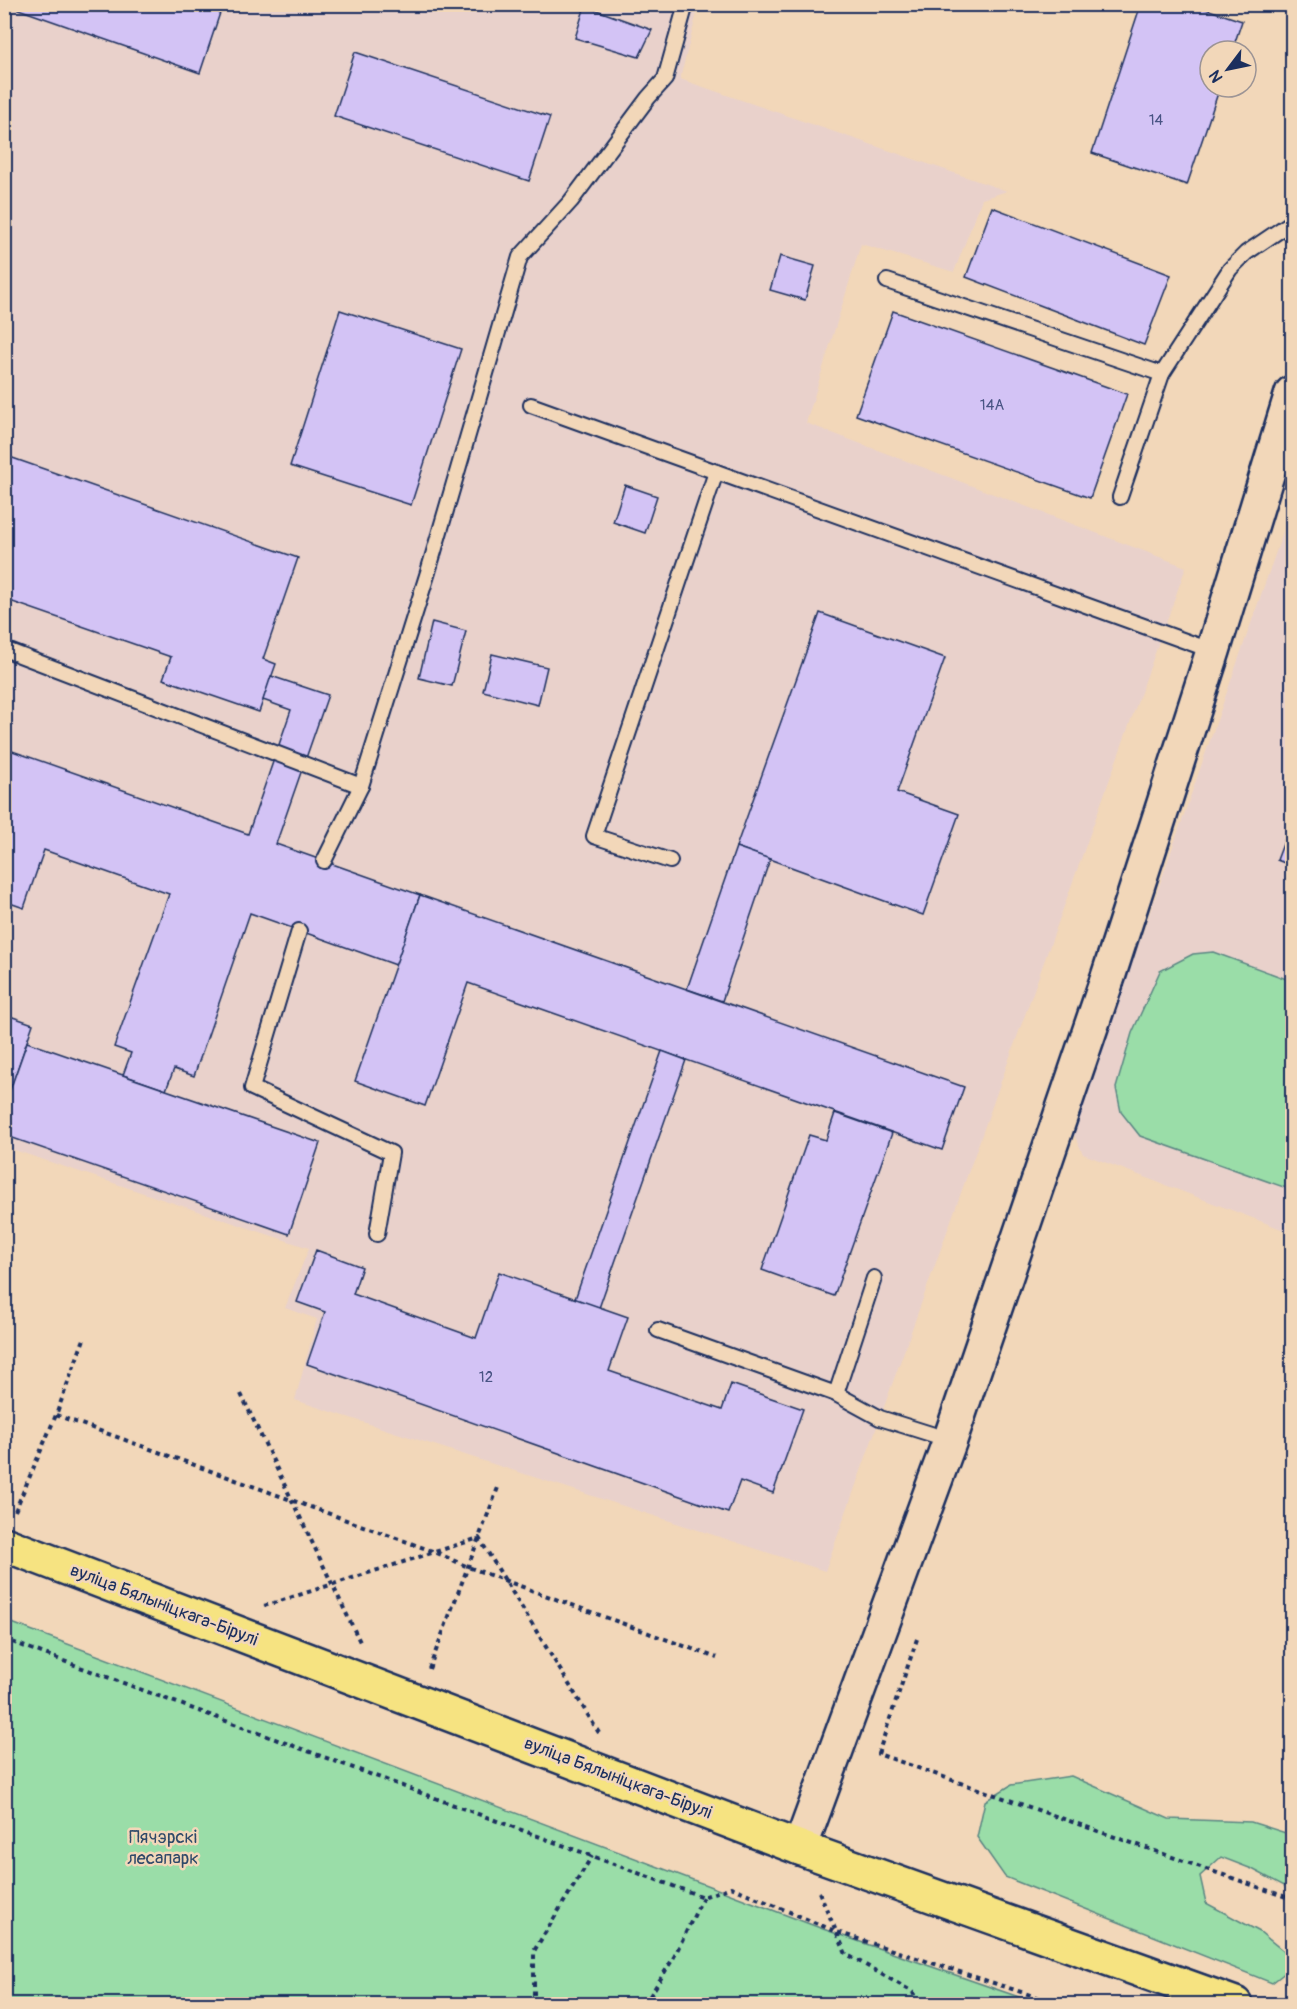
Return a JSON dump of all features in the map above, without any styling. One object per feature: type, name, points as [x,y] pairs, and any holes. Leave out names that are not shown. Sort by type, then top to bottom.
[{"type":"main road","points":[[800,1848],[950,1440],[1109,974],[1293,393]]},
{"type":"main road","name":"вуліца Бялыніцкага-Бірулі","points":[[8,1532],[800,1848],[1235,2004]]},
{"type":"lane","points":[[324,861],[361,786],[428,572],[520,257],[571,201],[665,78],[686,4]]},
{"type":"lane","points":[[1120,497],[1162,374],[1230,269],[1246,253],[1293,222]]},
{"type":"lane","points":[[887,281],[1162,374]]},
{"type":"lane","points":[[531,405],[1213,651]]},
{"type":"lane","points":[[670,861],[594,836],[716,472]]},
{"type":"lane","points":[[4,649],[361,786]]},
{"type":"lane","points":[[299,931],[252,1088],[391,1153],[377,1234]]},
{"type":"lane","points":[[836,1394],[874,1278]]},
{"type":"lane","points":[[658,1330],[836,1394],[880,1418],[950,1440]]},
{"type":"path","points":[[8,1532],[84,1339]]},
{"type":"path","points":[[241,1394],[364,1650]]},
{"type":"path","points":[[56,1415],[435,1552],[468,1567],[717,1658]]},
{"type":"path","points":[[427,1673],[500,1485]]},
{"type":"path","points":[[264,1606],[479,1538]]},
{"type":"path","points":[[479,1538],[601,1736]]},
{"type":"path","points":[[920,1630],[878,1754],[1293,1899]]},
{"type":"path","points":[[4,1639],[703,1897],[731,1887],[837,1932],[1058,2004]]},
{"type":"path","points":[[800,1848],[846,1954],[913,1992],[917,2004]]},
{"type":"path","points":[[534,2004],[534,1952],[592,1856]]},
{"type":"path","points":[[645,2004],[674,1957],[703,1897]]},
{"type":"shaded area","points":[[5,5],[699,5],[680,79],[1007,191],[982,199],[954,272],[861,244],[806,423],[1186,567],[825,1571],[295,1400],[317,1319],[285,1308],[309,1248],[5,1147]]},
{"type":"shaded area","points":[[1292,506],[1292,1233],[1083,1154],[1073,1132]]},
{"type":"green space","points":[[1213,952],[1292,981],[1292,1190],[1140,1136],[1121,1112],[1116,1088],[1132,1033],[1160,971],[1193,954]]},
{"type":"green space","name":"Пячэрскі лесапарк","points":[[4,1620],[823,1929],[1039,2004],[5,2004]]},
{"type":"green space","points":[[1071,1776],[1169,1819],[1251,1822],[1292,1835],[1292,1890],[1252,1869],[1221,1857],[1200,1876],[1206,1903],[1260,1932],[1287,1954],[1291,1968],[1272,1983],[1005,1877],[977,1837],[985,1801],[1011,1785]]},
{"type":"building","points":[[4,4],[197,4],[220,13],[200,73]]},
{"type":"building","points":[[1141,4],[1191,4],[1242,21],[1236,39],[1198,39],[1198,99],[1216,99],[1187,185],[1092,153]]},
{"type":"building","points":[[585,6],[652,30],[639,57],[575,38]]},
{"type":"building","points":[[355,52],[550,117],[529,181],[334,116]]},
{"type":"building","points":[[992,207],[1171,275],[1144,345],[966,277]]},
{"type":"building","points":[[780,256],[815,266],[805,300],[770,290]]},
{"type":"building","points":[[340,310],[461,349],[411,505],[290,466]]},
{"type":"building","points":[[893,311],[1127,394],[1090,498],[856,415]]},
{"type":"building","points":[[4,455],[298,558],[263,659],[276,664],[259,712],[163,679],[171,657],[4,599]]},
{"type":"building","points":[[625,485],[657,496],[645,533],[613,522]]},
{"type":"building","points":[[820,613],[945,658],[897,792],[959,814],[923,915],[736,847]]},
{"type":"building","points":[[432,622],[466,631],[452,686],[419,678]]},
{"type":"building","points":[[492,654],[547,667],[538,705],[483,691]]},
{"type":"building","points":[[271,676],[328,695],[276,844],[420,895],[396,965],[250,913],[194,1076],[174,1069],[166,1090],[123,1075],[131,1053],[114,1047],[169,894],[44,850],[24,908],[4,901],[4,748],[248,834],[291,710],[263,700]]},
{"type":"building","points":[[1292,820],[1292,866],[1277,860]]},
{"type":"building","points":[[736,847],[770,859],[722,1001],[687,989]]},
{"type":"building","points":[[420,895],[964,1087],[942,1150],[468,983],[425,1106],[355,1081]]},
{"type":"building","points":[[4,1014],[33,1024],[11,1088],[4,1086]]},
{"type":"building","points":[[27,1042],[320,1143],[289,1234],[4,1135],[4,1107]]},
{"type":"building","points":[[662,1051],[686,1060],[599,1308],[575,1299]]},
{"type":"building","points":[[835,1113],[892,1133],[834,1296],[762,1270],[809,1135],[826,1140]]},
{"type":"building","points":[[316,1250],[362,1267],[353,1294],[476,1338],[499,1272],[628,1317],[609,1371],[722,1410],[731,1384],[803,1409],[773,1493],[740,1481],[728,1513],[307,1364],[325,1312],[297,1302]]}]
